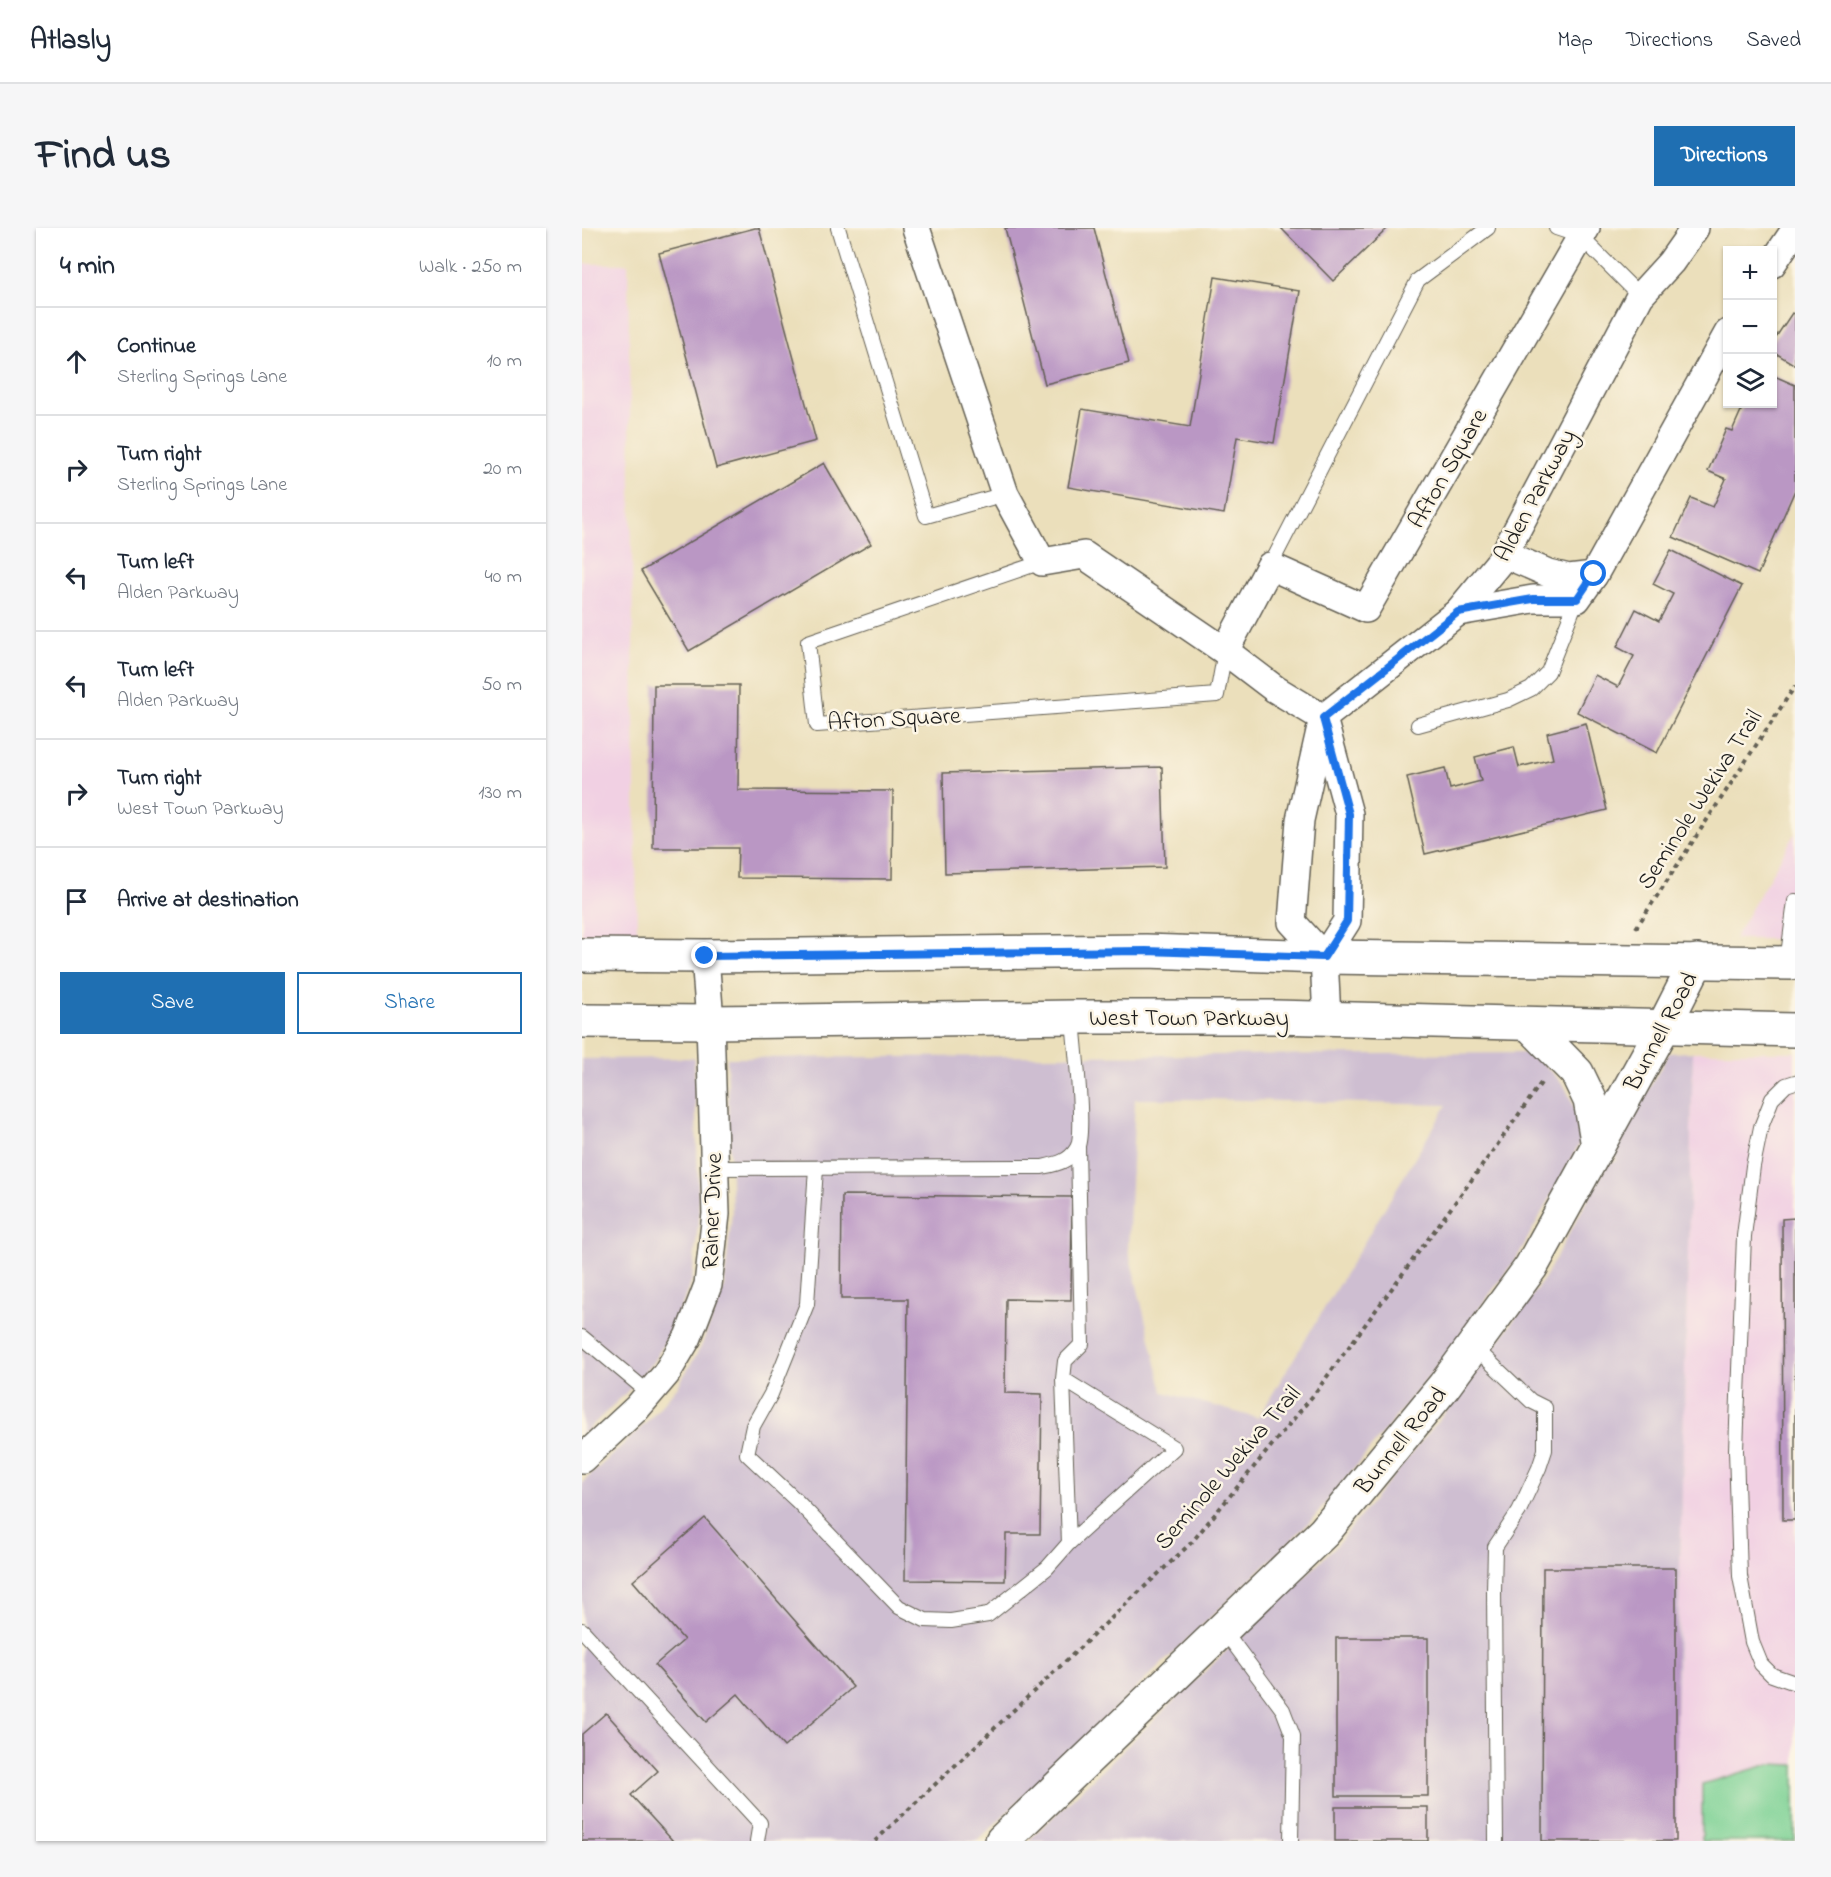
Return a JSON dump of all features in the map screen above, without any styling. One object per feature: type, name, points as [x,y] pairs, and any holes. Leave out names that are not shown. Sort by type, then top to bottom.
[{"type":"street","points":[[916,228],[1005,494],[1042,562]]},
{"type":"street","name":"Alden Parkway","points":[[1323,718],[1458,612],[1504,554],[1640,296],[1671,262],[1695,228]]},
{"type":"street","points":[[1777,258],[1795,230]]},
{"type":"street","name":"Afton Square","points":[[1225,651],[1270,566],[1366,609],[1574,231]]},
{"type":"street","points":[[1458,612],[1533,599],[1577,599],[1594,574],[1723,342]]},
{"type":"street","points":[[1504,554],[1548,573],[1569,578],[1594,574]]},
{"type":"street","name":"Afton Square","points":[[1042,562],[1084,555],[1225,651],[1275,689],[1323,718]]},
{"type":"street","points":[[1323,718],[1300,820],[1292,922],[1324,957]]},
{"type":"street","points":[[1323,718],[1349,814],[1347,921],[1324,957],[1327,1019]]},
{"type":"street","points":[[582,955],[705,956],[1146,951],[1324,957],[1791,963]]},
{"type":"street","name":"Rainer Drive","points":[[582,1459],[637,1408],[666,1374],[687,1337],[708,1285],[716,1214],[710,1022],[705,956]]},
{"type":"street","name":"Bunnell Road","points":[[1002,1841],[1324,1532],[1444,1386],[1531,1267],[1663,1028],[1697,961]]},
{"type":"street","name":"West Town Parkway","points":[[582,1021],[710,1022],[1073,1017],[1327,1019],[1795,1030]]},
{"type":"street","points":[[1530,1024],[1577,1073],[1590,1100],[1598,1146]]},
{"type":"lane","points":[[838,228],[926,516],[1005,494]]},
{"type":"lane","name":"Afton Square","points":[[1270,566],[1418,280],[1488,228]]},
{"type":"lane","points":[[1574,231],[1640,296]]},
{"type":"lane","name":"Afton Square","points":[[1042,562],[808,642],[817,725],[1217,695],[1225,651]]},
{"type":"lane","points":[[1418,725],[1508,700],[1531,689],[1548,672],[1577,599]]},
{"type":"lane","points":[[1791,963],[1795,901]]},
{"type":"lane","points":[[1069,1544],[1063,1379],[1065,1361],[1082,1344],[1078,1147],[1081,1127],[1073,1017]]},
{"type":"lane","points":[[1795,1082],[1786,1085],[1772,1099],[1761,1127],[1753,1166],[1744,1236],[1736,1450],[1740,1575],[1752,1642],[1761,1664],[1772,1676],[1795,1683]]},
{"type":"lane","points":[[714,1168],[1042,1167],[1064,1162],[1078,1147]]},
{"type":"lane","points":[[816,1168],[807,1304],[771,1394],[753,1426],[747,1454],[798,1502],[899,1606],[925,1620],[951,1621],[988,1615],[1047,1568],[1069,1544],[1174,1448],[1063,1379]]},
{"type":"lane","points":[[582,1337],[649,1393]]},
{"type":"lane","points":[[1473,1346],[1531,1401],[1545,1408],[1545,1450],[1539,1468],[1519,1511],[1495,1547],[1496,1841]]},
{"type":"lane","points":[[1224,1629],[1283,1710],[1293,1736],[1291,1841]]},
{"type":"lane","points":[[582,1630],[760,1823],[757,1841]]},
{"type":"path","name":"Seminole Wekiva Trail","points":[[1633,932],[1795,686]]},
{"type":"path","name":"Seminole Wekiva Trail","points":[[875,1841],[1192,1542],[1315,1393],[1545,1078]]},
{"type":"shaded area","points":[[582,264],[628,264],[637,935],[582,935]]},
{"type":"shaded area","points":[[1795,833],[1795,939],[1734,939]]},
{"type":"shaded area","points":[[1693,1052],[1795,1052],[1795,1765],[1770,1764],[1702,1784],[1702,1841],[1673,1841]]},
{"type":"shaded area","points":[[1693,1052],[1673,1841],[1028,1841],[1337,1545],[1456,1399],[1544,1279],[1608,1163],[1617,1161],[1615,1150],[1669,1053]]},
{"type":"shaded area","points":[[1533,1053],[1564,1085],[1574,1106],[1580,1143],[1518,1256],[1431,1374],[1313,1519],[977,1841],[582,1841],[582,1483],[647,1422],[678,1386],[701,1347],[724,1287],[732,1213],[727,1058]],"holes":[[[1135,1099],[1447,1105],[1258,1418],[1163,1392],[1128,1249]]]},
{"type":"shaded area","points":[[694,1058],[699,1213],[692,1280],[673,1328],[653,1362],[625,1394],[582,1435],[582,1059]]},
{"type":"green space","points":[[1770,1764],[1795,1765],[1795,1841],[1702,1841],[1702,1784]]},
{"type":"building","points":[[759,228],[816,441],[716,468],[659,253]]},
{"type":"building","points":[[1005,228],[1094,228],[1129,363],[1045,384]]},
{"type":"building","points":[[1281,228],[1388,228],[1333,281]]},
{"type":"building","points":[[1215,277],[1300,291],[1274,443],[1237,437],[1224,514],[1068,487],[1082,409],[1190,427]]},
{"type":"building","points":[[1792,313],[1795,315],[1795,365],[1777,354],[1777,336]]},
{"type":"building","points":[[1777,377],[1795,385],[1795,490],[1758,574],[1673,537],[1691,498],[1713,507],[1726,479],[1708,471],[1726,429],[1732,431],[1742,408],[1777,408]]},
{"type":"building","points":[[824,463],[871,544],[689,651],[641,571]]},
{"type":"building","points":[[1671,550],[1742,586],[1657,753],[1577,712],[1595,675],[1618,687],[1634,656],[1617,647],[1636,609],[1659,621],[1673,594],[1653,584]]},
{"type":"building","points":[[654,685],[739,685],[738,790],[893,791],[892,879],[737,878],[738,848],[653,848]]},
{"type":"building","points":[[1586,723],[1607,810],[1425,854],[1407,777],[1445,768],[1450,789],[1481,781],[1475,757],[1514,747],[1519,767],[1553,759],[1547,733]]},
{"type":"building","points":[[1162,767],[1165,867],[945,873],[943,773]]},
{"type":"building","points":[[842,1195],[1072,1197],[1071,1300],[1006,1299],[1005,1393],[1042,1394],[1040,1534],[1006,1534],[1005,1581],[905,1580],[908,1299],[841,1299]]},
{"type":"building","points":[[1795,1218],[1795,1520],[1783,1520],[1782,1219]]},
{"type":"building","points":[[705,1518],[853,1687],[784,1747],[738,1694],[706,1722],[655,1665],[684,1640],[633,1581]]},
{"type":"building","points":[[1543,1568],[1676,1568],[1676,1841],[1542,1841]]},
{"type":"building","points":[[1336,1638],[1428,1638],[1428,1796],[1336,1796]]},
{"type":"building","points":[[606,1713],[658,1771],[631,1795],[673,1841],[582,1841],[582,1734]]},
{"type":"building","points":[[1335,1807],[1428,1807],[1428,1841],[1335,1841]]},
{"type":"route","points":[[705,956],[1146,951],[1324,957],[1347,921],[1349,814],[1323,718],[1458,612],[1533,599],[1577,599],[1594,574]]}]
